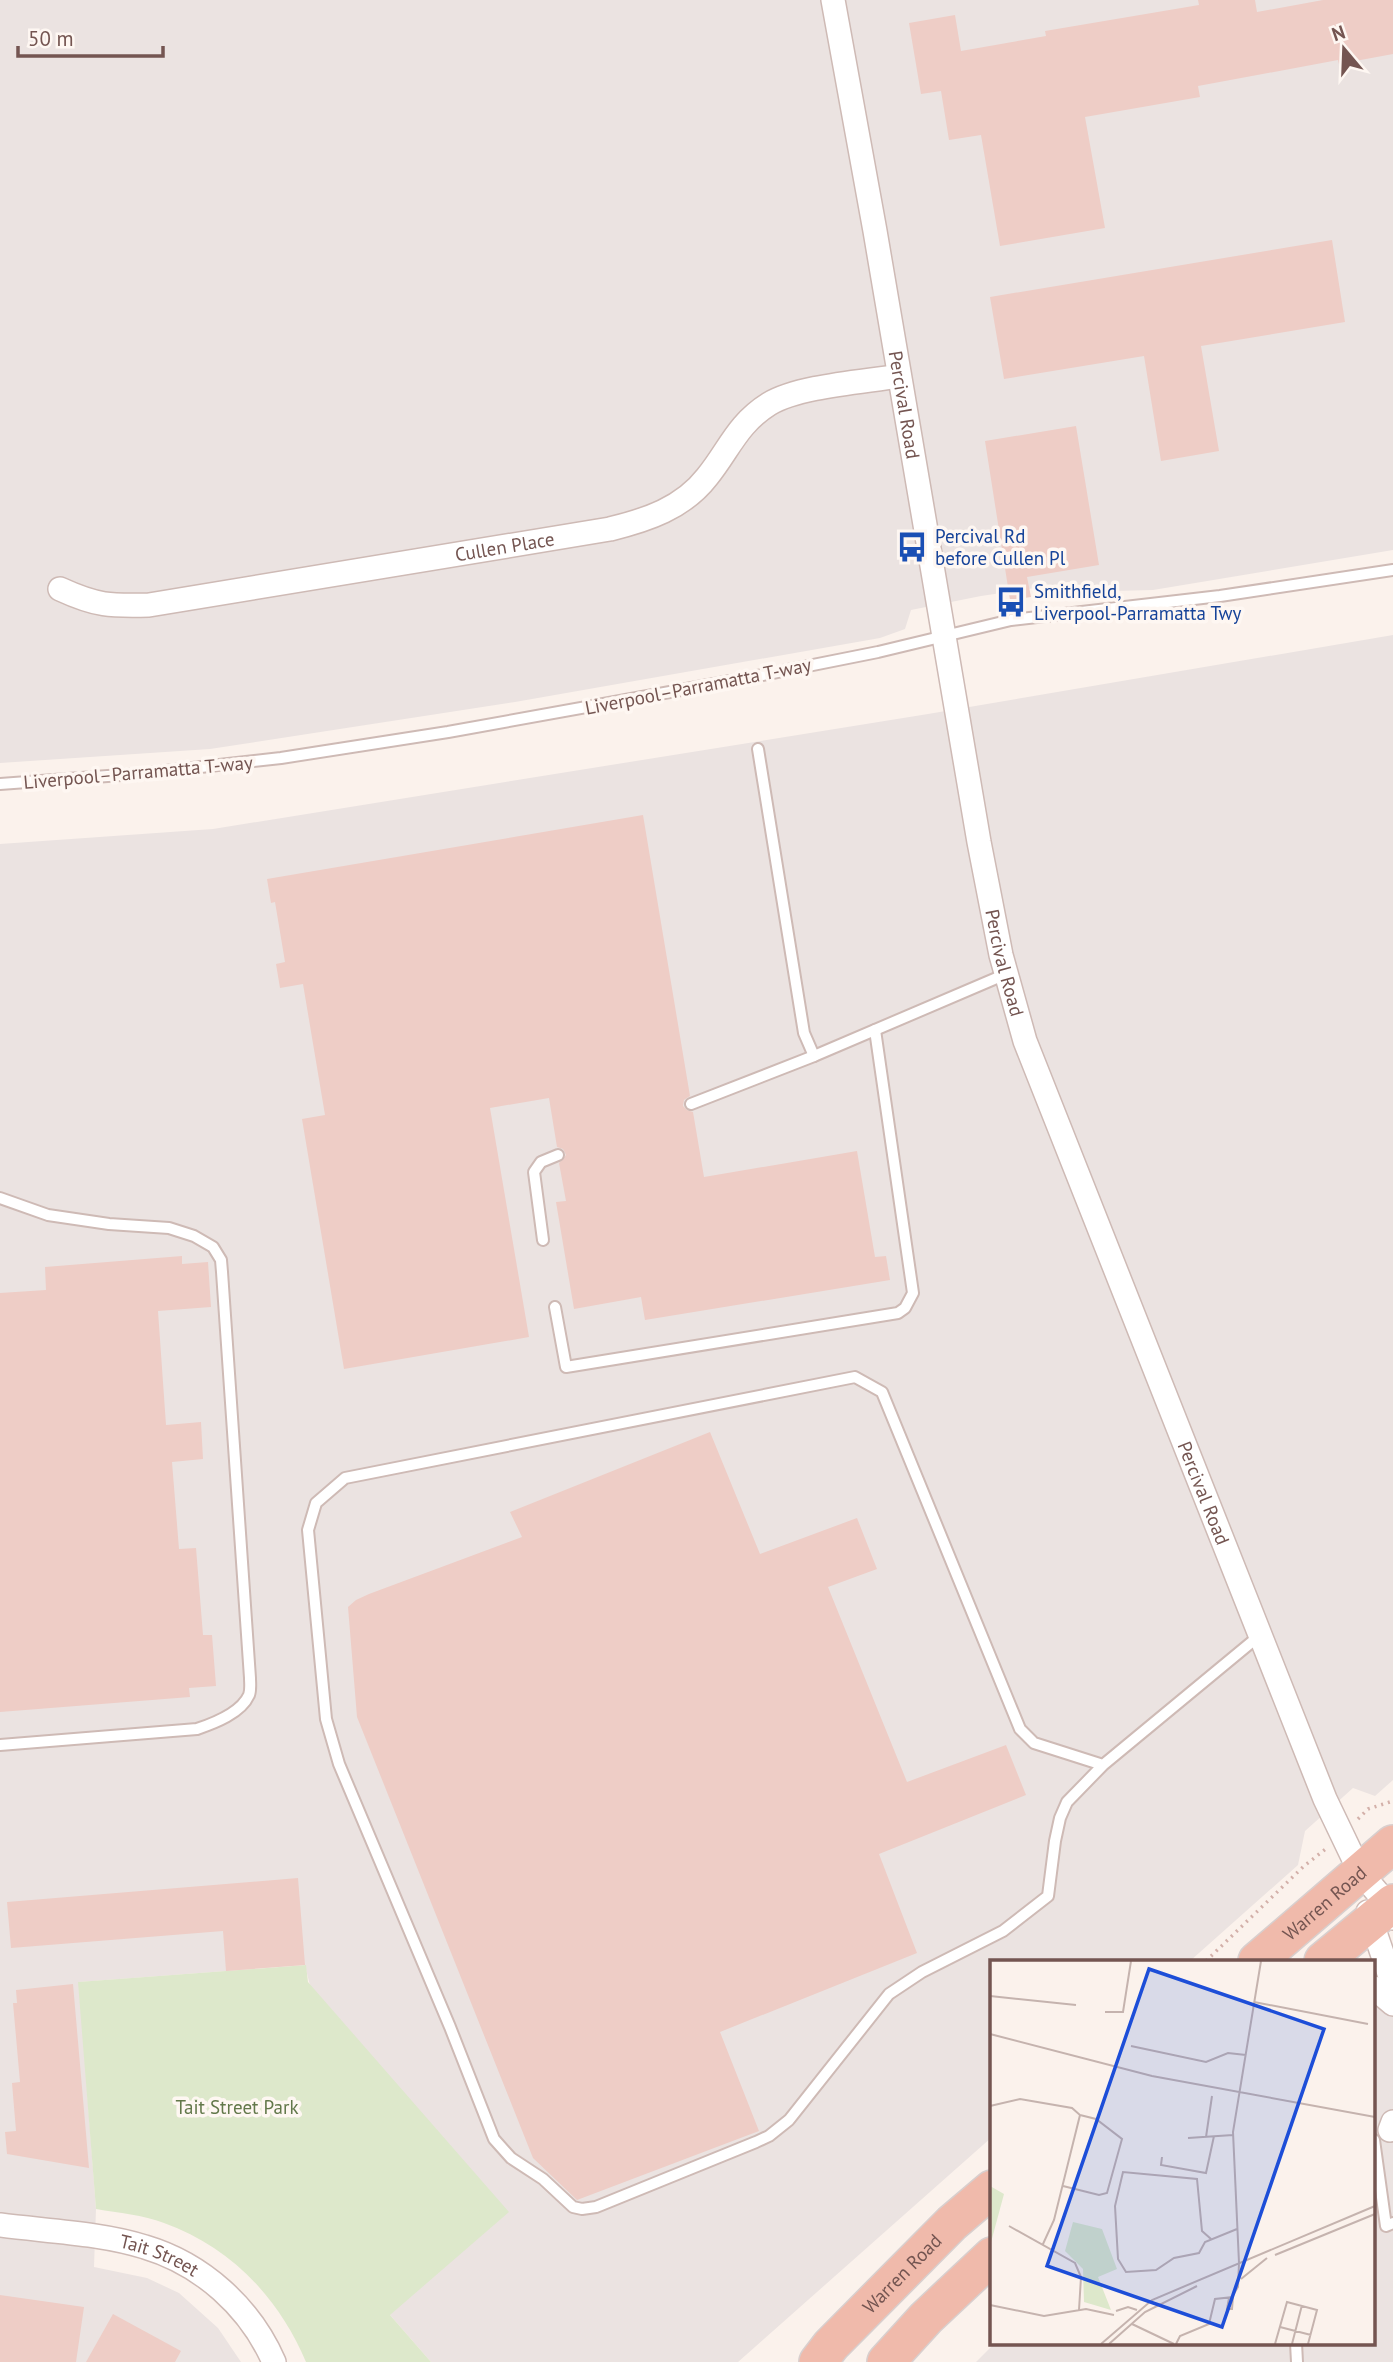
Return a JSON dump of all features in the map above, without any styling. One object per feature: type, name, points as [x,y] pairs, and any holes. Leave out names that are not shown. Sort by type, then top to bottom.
[{"type":"highway","name":"Warren Road","points":[[1258,1960],[1393,1844]]},
{"type":"highway","points":[[1326,1960],[1386,1912]]},
{"type":"highway","name":"Warren Road","points":[[818,2362],[831,2345],[952,2223],[990,2191]]},
{"type":"highway","points":[[886,2362],[926,2318],[990,2258]]},
{"type":"street","name":"Percival Road","points":[[833,0],[979,842],[1006,974],[1025,1041],[1055,1122],[1259,1636],[1340,1835],[1386,1912],[1393,1985]]},
{"type":"street","name":"Cullen Place","points":[[60,589],[89,602],[112,606],[149,605],[637,523],[675,505],[693,492],[707,477],[741,427],[770,403],[806,391],[899,376]]},
{"type":"street","points":[[1376,1990],[1393,2004]]},
{"type":"street","name":"Tait Street","points":[[0,2225],[109,2239],[144,2246],[175,2258],[197,2270],[234,2301],[256,2328],[274,2362]]},
{"type":"lane","name":"Liverpool–Parramatta T-way","points":[[0,784],[148,774],[281,758],[742,679],[1011,620],[1220,596],[1393,570]]},
{"type":"lane","points":[[758,749],[804,1033],[814,1056]]},
{"type":"lane","points":[[691,1104],[814,1056],[1006,974]]},
{"type":"lane","points":[[555,1307],[566,1367],[898,1312],[905,1308],[913,1293],[875,1030]]},
{"type":"lane","points":[[543,1240],[534,1172],[541,1162],[558,1155]]},
{"type":"lane","points":[[0,1198],[48,1214],[109,1224],[169,1228],[207,1242],[218,1252],[222,1272],[250,1693],[242,1704],[217,1722],[197,1729],[0,1745]]},
{"type":"lane","points":[[1103,1765],[1034,1743],[1020,1729],[882,1392],[855,1377],[345,1478],[316,1503],[308,1530],[326,1719],[339,1764],[450,2027],[494,2139],[511,2158],[543,2179],[573,2207],[582,2209],[596,2207],[769,2136],[789,2120],[889,1994],[922,1972],[1003,1931],[1048,1896],[1055,1841],[1067,1802],[1103,1765],[1259,1636]]},
{"type":"lane","points":[[1385,2132],[1389,2224]]},
{"type":"lane","points":[[1296,2344],[1297,2362]]},
{"type":"path","points":[[1207,1960],[1304,1866],[1368,1809],[1393,1801]]},
{"type":"shaded area","points":[[0,0],[1393,0],[1393,550],[1153,590],[1070,592],[1068,583],[981,596],[911,610],[905,629],[880,638],[515,702],[210,749],[0,763]]},
{"type":"shaded area","points":[[1393,635],[1393,1780],[1375,1796],[1353,1788],[1305,1831],[1298,1865],[1191,1960],[990,1960],[990,2139],[738,2362],[431,2362],[390,2315],[305,1965],[79,1982],[96,2209],[94,2267],[147,2278],[179,2293],[218,2328],[241,2362],[0,2362],[0,844],[213,829],[928,714]]},
{"type":"shaded area","points":[[1393,1988],[1393,2362],[976,2362],[994,2344],[1376,2344],[1376,2003]]},
{"type":"green space","name":"Tait Street Park","points":[[306,1965],[308,1982],[509,2212],[390,2315],[431,2362],[306,2362],[282,2317],[267,2296],[231,2261],[211,2246],[164,2223],[96,2209],[78,1982]]},
{"type":"building","points":[[1198,0],[1255,0],[1257,12],[1323,0],[1393,0],[1393,54],[1339,64],[1338,60],[1198,86],[1200,97],[1085,117],[1105,228],[1000,246],[981,135],[949,140],[941,91],[921,94],[909,23],[955,15],[961,51],[1046,36],[1045,31],[1199,5]]},
{"type":"building","points":[[1332,240],[1345,322],[1201,346],[1219,451],[1161,461],[1144,356],[1004,379],[990,297]]},
{"type":"building","points":[[1076,426],[1099,565],[1027,577],[1031,597],[1010,600],[985,441]]},
{"type":"building","points":[[643,815],[690,1096],[684,1100],[683,1106],[693,1112],[704,1177],[857,1151],[875,1257],[886,1256],[890,1280],[645,1320],[641,1297],[574,1309],[556,1202],[566,1201],[559,1163],[566,1155],[563,1149],[557,1147],[549,1098],[490,1108],[529,1337],[344,1369],[302,1119],[325,1115],[303,984],[280,988],[276,964],[285,962],[275,902],[271,903],[267,879]]},
{"type":"building","points":[[182,1256],[182,1264],[208,1262],[211,1307],[158,1311],[166,1425],[201,1422],[203,1459],[172,1462],[179,1549],[196,1548],[203,1635],[212,1635],[216,1686],[189,1688],[190,1697],[0,1712],[0,1293],[46,1290],[45,1267]]},
{"type":"building","points":[[710,1432],[760,1554],[857,1518],[877,1569],[828,1587],[907,1782],[1006,1745],[1026,1795],[879,1854],[917,1953],[720,2032],[759,2131],[577,2200],[533,2158],[357,1717],[348,1607],[369,1594],[522,1537],[510,1512]]},
{"type":"building","points":[[298,1878],[305,1965],[226,1971],[223,1931],[11,1948],[7,1902]]},
{"type":"building","points":[[73,1984],[89,2168],[7,2154],[5,2132],[16,2131],[12,2083],[20,2082],[13,2003],[17,2003],[16,1990]]},
{"type":"building","points":[[0,2295],[84,2307],[76,2362],[0,2362]]},
{"type":"building","points":[[113,2314],[181,2351],[175,2362],[86,2362]]},
{"type":"place","name":"Percival Rd before Cullen Pl","points":[[912,547]]},
{"type":"place","name":"Smithfield, Liverpool-Parramatta Twy","points":[[1011,602]]}]
